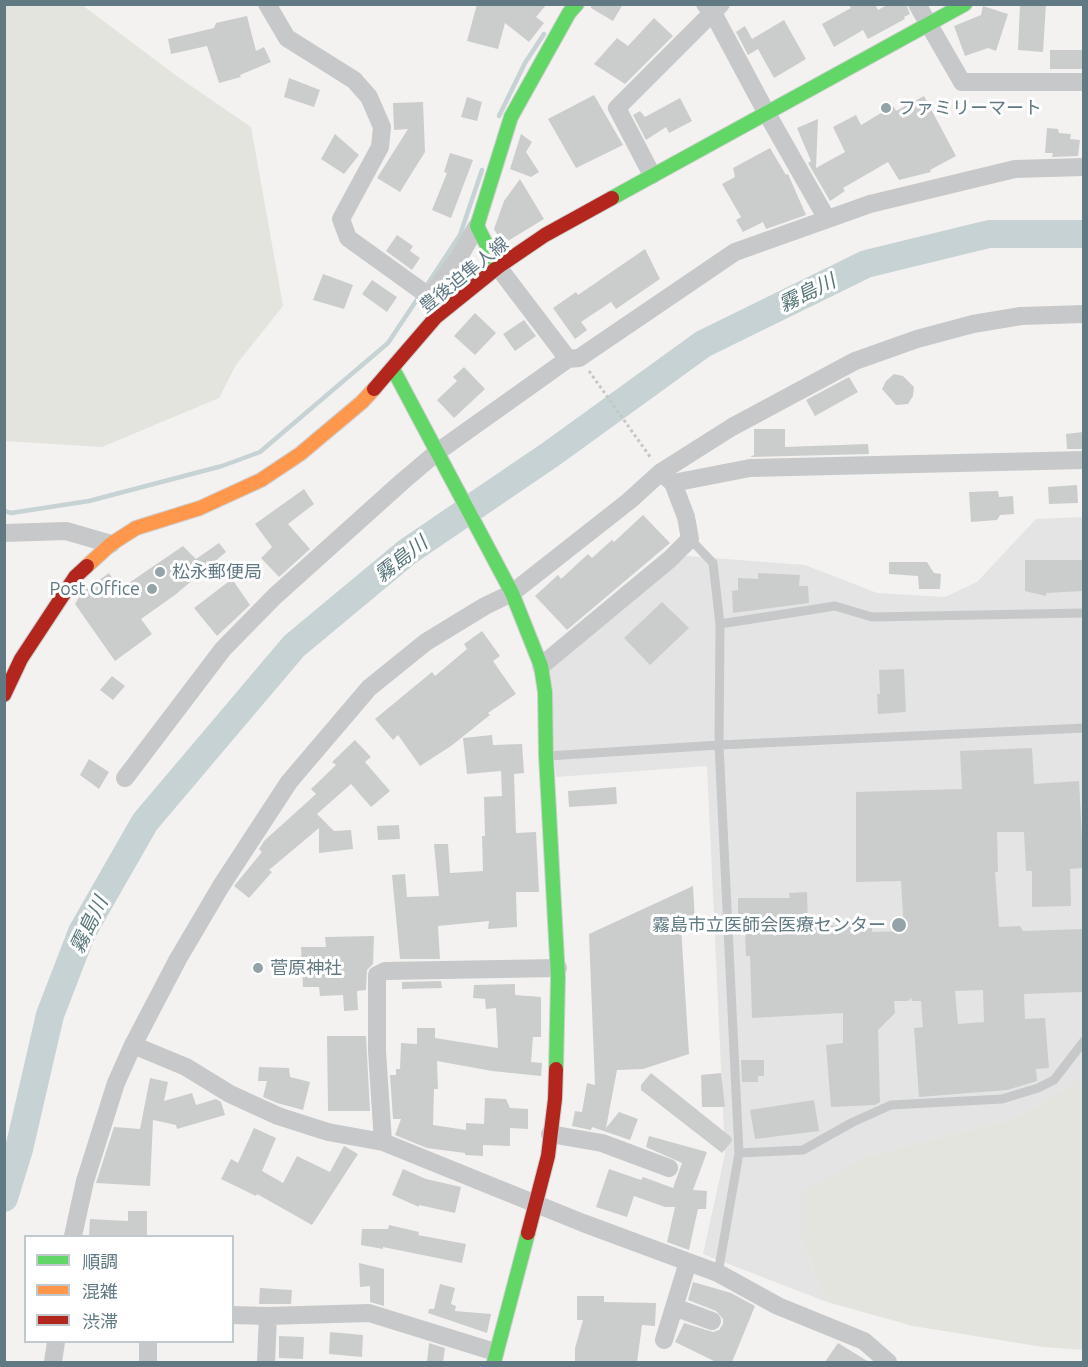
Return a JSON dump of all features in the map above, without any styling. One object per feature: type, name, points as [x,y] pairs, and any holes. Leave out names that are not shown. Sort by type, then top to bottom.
[{"type":"street","points":[[267,4],[287,38],[354,80],[369,97],[382,127],[380,147],[341,219],[348,238],[424,293],[459,257],[477,226],[511,117],[569,13],[577,4]]},
{"type":"street","points":[[917,4],[962,82],[1083,82]]},
{"type":"street","name":"豊後迫隼人線","points":[[4,695],[21,659],[75,577],[111,544],[136,528],[200,508],[261,480],[300,454],[353,410],[393,369],[436,317],[498,267],[545,235],[965,4]]},
{"type":"street","points":[[652,175],[617,108],[713,7],[766,112],[827,219]]},
{"type":"street","points":[[125,778],[223,649],[323,552],[436,453],[574,358],[735,252],[870,204],[1015,169],[1083,167]]},
{"type":"street","points":[[477,226],[498,267],[574,358]]},
{"type":"street","points":[[73,1235],[85,1181],[116,1083],[178,959],[221,886],[289,782],[369,688],[426,642],[485,606],[512,593],[629,501],[667,478],[732,427],[855,361],[917,339],[973,324],[1021,316],[1083,314]]},
{"type":"street","points":[[234,1315],[369,1314],[494,1357],[548,1156],[555,1099],[558,968],[546,756],[546,692],[541,666],[512,593],[393,369]]},
{"type":"street","points":[[667,478],[750,468],[1083,460]]},
{"type":"street","points":[[541,666],[670,559],[690,539],[686,517],[667,478]]},
{"type":"street","points":[[4,533],[66,531],[111,544]]},
{"type":"street","points":[[383,1142],[377,1051],[377,975],[385,970],[558,968]]},
{"type":"street","points":[[133,1045],[186,1067],[230,1094],[278,1116],[328,1132],[383,1142],[583,1223],[718,1273],[778,1306],[864,1341],[878,1359]]},
{"type":"street","points":[[550,1134],[602,1143],[669,1168]]},
{"type":"street","points":[[664,1340],[688,1262]]},
{"type":"street","points":[[674,1307],[711,1321]]},
{"type":"street","points":[[266,1362],[268,1316]]},
{"type":"street","points":[[53,1362],[56,1343]]},
{"type":"street","points":[[148,1343],[148,1362]]},
{"type":"lane","points":[[690,539],[713,563],[720,624],[719,745],[739,1153],[718,1273]]},
{"type":"lane","points":[[720,624],[835,606],[872,617],[1083,613]]},
{"type":"lane","points":[[546,756],[719,745],[1083,728]]},
{"type":"lane","points":[[739,1153],[803,1150],[853,1122],[891,1105],[1002,1099],[1038,1088],[1054,1080],[1083,1041]]},
{"type":"path","points":[[574,358],[667,478]]},
{"type":"shaded area","points":[[4,5],[82,5],[178,77],[251,127],[283,306],[236,365],[219,398],[102,447],[5,441]]},
{"type":"shaded area","name":"霧島市立医師会医療センター","points":[[1083,517],[1083,1074],[1076,1081],[1016,1118],[869,1156],[802,1241],[827,1302],[703,1254],[725,1154],[707,766],[556,777],[548,670],[686,556],[805,565],[877,593],[945,597],[977,582],[1036,519]]},
{"type":"shaded area","points":[[1083,1074],[1083,1350],[1043,1347],[913,1326],[827,1302],[802,1241],[803,1192],[869,1156],[1016,1118],[1076,1081]]},
{"type":"building","points":[[477,4],[547,4],[536,17],[544,23],[529,42],[505,23],[498,49],[467,41]]},
{"type":"building","points":[[591,4],[623,4],[613,21],[591,8]]},
{"type":"building","points":[[848,4],[875,4],[878,10],[889,4],[906,4],[910,14],[868,39],[863,30],[834,47],[822,24],[851,8]]},
{"type":"building","points":[[1020,4],[1046,4],[1043,52],[1018,50]]},
{"type":"building","points":[[983,6],[1008,14],[996,51],[988,48],[965,56],[954,26],[981,15]]},
{"type":"building","points":[[247,16],[256,51],[264,47],[271,62],[240,75],[241,77],[219,83],[207,46],[171,54],[168,39],[214,28],[216,23]]},
{"type":"building","points":[[654,18],[673,36],[625,84],[594,64],[617,38],[628,46]]},
{"type":"building","points":[[784,20],[806,59],[774,78],[758,49],[748,55],[736,32],[745,26],[752,39]]},
{"type":"building","points":[[1050,50],[1083,50],[1083,69],[1050,69]]},
{"type":"building","points":[[289,78],[320,90],[314,107],[284,97]]},
{"type":"building","points":[[594,95],[623,145],[576,168],[548,119]]},
{"type":"building","points":[[924,96],[956,156],[930,170],[931,172],[899,180],[888,162],[843,188],[845,191],[830,201],[808,163],[811,161],[797,128],[818,119],[816,168],[845,152],[833,127],[856,115],[861,125],[893,106],[896,111]]},
{"type":"building","points":[[467,97],[482,102],[477,121],[461,117]]},
{"type":"building","points":[[680,98],[692,121],[669,133],[666,127],[646,140],[633,115],[640,111],[645,117]]},
{"type":"building","points":[[423,102],[425,152],[400,192],[377,178],[408,129],[394,130],[393,103]]},
{"type":"building","points":[[1047,128],[1058,129],[1059,133],[1071,134],[1070,139],[1080,140],[1078,156],[1052,157],[1053,153],[1045,153]]},
{"type":"building","points":[[335,134],[359,155],[344,174],[321,159]]},
{"type":"building","points":[[521,134],[532,142],[526,152],[539,172],[531,177],[510,169]]},
{"type":"building","points":[[770,148],[786,175],[788,174],[806,215],[766,229],[763,222],[743,232],[736,220],[741,217],[722,184],[735,177],[733,168]]},
{"type":"building","points":[[450,153],[473,160],[451,218],[432,210],[447,173],[444,172]]},
{"type":"building","points":[[520,179],[544,219],[503,244],[494,229],[504,201]]},
{"type":"building","points":[[397,235],[413,246],[410,251],[420,258],[412,270],[386,251]]},
{"type":"building","points":[[645,249],[660,279],[616,309],[611,302],[581,322],[587,330],[575,339],[553,308],[576,292],[578,295]]},
{"type":"building","points":[[323,274],[353,285],[344,309],[313,300]]},
{"type":"building","points":[[372,280],[397,297],[387,312],[362,294]]},
{"type":"building","points":[[475,313],[496,333],[475,355],[454,336]]},
{"type":"building","points":[[524,320],[536,336],[515,351],[503,334]]},
{"type":"building","points":[[464,367],[485,389],[454,418],[437,400],[457,381],[453,377]]},
{"type":"building","points":[[894,374],[903,376],[914,387],[913,396],[908,404],[896,405],[882,389],[886,381]]},
{"type":"building","points":[[849,377],[858,392],[815,416],[806,400]]},
{"type":"building","points":[[754,429],[785,429],[785,447],[868,444],[869,454],[750,457],[754,455]]},
{"type":"building","points":[[1083,432],[1083,449],[1067,449],[1066,434]]},
{"type":"building","points":[[1077,485],[1078,503],[1049,504],[1048,487]]},
{"type":"building","points":[[304,489],[314,504],[288,524],[310,549],[279,577],[261,558],[272,547],[255,524]]},
{"type":"building","points":[[998,491],[999,497],[1013,496],[1014,514],[1000,515],[997,520],[971,522],[969,492]]},
{"type":"building","points":[[643,515],[670,543],[567,630],[535,596],[558,575],[561,579],[588,554],[592,558],[612,540],[614,542]]},
{"type":"building","points":[[219,543],[226,552],[175,595],[141,619],[152,634],[115,661],[75,604],[82,592],[109,573],[120,589],[183,546],[196,559]]},
{"type":"building","points":[[1025,560],[1083,560],[1083,591],[1046,593],[1046,596],[1025,591]]},
{"type":"building","points":[[889,562],[927,562],[934,573],[941,574],[940,589],[919,589],[918,576],[889,574]]},
{"type":"building","points":[[758,573],[800,575],[799,586],[808,586],[809,603],[733,613],[732,591],[738,590],[738,578],[758,579]]},
{"type":"building","points":[[232,579],[250,605],[217,636],[194,608]]},
{"type":"building","points":[[662,602],[689,628],[650,665],[624,638]]},
{"type":"building","points":[[482,631],[500,656],[493,661],[516,694],[488,713],[490,715],[451,746],[420,766],[398,735],[393,740],[375,719],[432,672],[435,676],[467,649],[464,644]]},
{"type":"building","points":[[904,669],[906,712],[878,714],[879,670]]},
{"type":"building","points":[[112,676],[125,686],[113,700],[100,690]]},
{"type":"building","points":[[492,735],[493,745],[522,744],[524,773],[514,774],[516,833],[536,832],[539,892],[516,892],[517,927],[488,929],[489,921],[438,926],[440,959],[400,959],[392,875],[405,874],[407,897],[439,896],[434,844],[448,844],[450,873],[483,871],[484,797],[502,796],[501,771],[467,774],[463,738]]},
{"type":"building","points":[[355,740],[371,757],[365,762],[390,791],[371,807],[351,784],[317,814],[334,831],[351,830],[353,849],[319,853],[319,828],[269,870],[272,872],[249,898],[234,886],[262,852],[259,849],[264,841],[316,794],[311,789],[336,765],[332,762]]},
{"type":"building","points":[[1032,748],[1034,784],[1079,781],[1083,868],[1070,869],[1071,906],[1032,907],[1032,871],[1026,871],[1024,832],[997,832],[998,872],[995,872],[999,927],[1020,926],[1023,931],[1083,929],[1083,992],[1024,994],[1025,1019],[1045,1018],[1049,1068],[1036,1069],[1037,1081],[1007,1090],[919,1097],[914,1028],[923,1027],[921,1001],[912,1001],[911,998],[908,1001],[894,1001],[895,1013],[878,1030],[880,1102],[875,1105],[831,1107],[826,1045],[843,1043],[843,1013],[752,1018],[750,956],[746,956],[745,928],[738,928],[738,898],[790,898],[789,893],[807,892],[808,926],[872,925],[872,932],[904,931],[901,881],[856,882],[856,792],[962,789],[960,751]],"holes":[[[983,990],[984,1022],[958,1024],[955,991]]]},
{"type":"building","points":[[89,759],[109,772],[99,789],[80,775]]},
{"type":"building","points":[[616,787],[617,804],[569,807],[568,791]]},
{"type":"building","points":[[399,825],[400,839],[378,840],[377,826]]},
{"type":"building","points":[[693,886],[695,923],[681,927],[689,1054],[643,1069],[617,1070],[606,1128],[619,1112],[638,1119],[630,1140],[592,1127],[591,1130],[572,1126],[575,1111],[582,1112],[587,1083],[595,1085],[589,934]]},
{"type":"building","points":[[374,936],[373,964],[367,970],[366,990],[357,991],[358,1010],[344,1011],[343,995],[320,996],[319,987],[303,987],[301,947],[326,947],[325,937]]},
{"type":"building","points":[[441,981],[442,988],[402,989],[402,982]]},
{"type":"building","points":[[515,984],[515,995],[541,997],[541,1037],[533,1037],[531,1062],[542,1063],[541,1076],[492,1071],[437,1061],[438,1089],[434,1089],[433,1125],[466,1130],[466,1123],[484,1124],[485,1098],[506,1099],[510,1108],[528,1109],[528,1129],[510,1128],[510,1146],[483,1145],[483,1156],[427,1148],[395,1135],[401,1119],[393,1119],[390,1075],[396,1075],[396,1069],[400,1069],[401,1043],[417,1044],[417,1028],[435,1028],[435,1038],[498,1048],[496,1008],[486,1009],[485,999],[473,998],[474,985]]},
{"type":"building","points":[[327,1036],[366,1036],[370,1111],[328,1111]]},
{"type":"building","points":[[741,1060],[764,1060],[764,1076],[758,1076],[758,1082],[742,1082]]},
{"type":"building","points":[[259,1067],[289,1068],[290,1077],[310,1082],[303,1110],[263,1097],[267,1081],[258,1081]]},
{"type":"building","points":[[651,1073],[731,1137],[732,1141],[722,1153],[641,1090],[641,1085]]},
{"type":"building","points":[[721,1073],[725,1107],[702,1107],[701,1075]]},
{"type":"building","points":[[150,1078],[168,1082],[164,1101],[192,1093],[196,1105],[216,1099],[221,1102],[225,1115],[177,1129],[176,1125],[153,1120],[150,1186],[96,1183],[114,1127],[140,1129]]},
{"type":"building","points":[[814,1100],[819,1131],[755,1139],[750,1110]]},
{"type":"building","points":[[254,1128],[276,1138],[262,1171],[283,1183],[297,1156],[330,1172],[344,1146],[358,1154],[312,1225],[257,1194],[256,1196],[221,1179],[231,1159],[238,1163]]},
{"type":"building","points":[[649,1136],[707,1152],[693,1190],[707,1191],[706,1209],[698,1209],[689,1250],[667,1242],[675,1207],[665,1207],[634,1196],[627,1217],[596,1207],[609,1169],[641,1180],[643,1177],[673,1188],[682,1163],[646,1147]]},
{"type":"building","points":[[403,1169],[426,1179],[461,1187],[455,1213],[419,1205],[419,1207],[392,1195]]},
{"type":"building","points":[[128,1211],[147,1211],[147,1235],[89,1235],[90,1219],[128,1221]]},
{"type":"building","points":[[389,1225],[419,1232],[418,1235],[466,1244],[462,1263],[383,1247],[383,1249],[361,1245],[362,1229],[388,1229]]},
{"type":"building","points":[[359,1263],[384,1269],[384,1306],[370,1302],[370,1286],[360,1287]]},
{"type":"building","points":[[693,1282],[731,1293],[755,1306],[732,1362],[716,1362],[675,1342],[684,1323],[713,1332],[719,1330],[723,1324],[723,1319],[716,1311],[688,1300]]},
{"type":"building","points":[[440,1284],[455,1288],[451,1304],[456,1306],[455,1311],[491,1314],[487,1333],[428,1313],[429,1309],[434,1309]]},
{"type":"building","points":[[260,1288],[292,1290],[291,1304],[259,1304]]},
{"type":"building","points":[[577,1296],[604,1296],[604,1302],[656,1303],[655,1326],[642,1325],[637,1362],[575,1362],[575,1348],[583,1320],[577,1320]]},
{"type":"building","points":[[330,1332],[363,1335],[362,1357],[329,1354]]},
{"type":"building","points":[[279,1336],[304,1337],[303,1359],[279,1358]]},
{"type":"building","points":[[429,1343],[445,1348],[443,1362],[427,1362]]},
{"type":"building","points":[[838,1343],[869,1362],[825,1362]]},
{"type":"waterway","points":[[499,116],[525,63],[544,34]]},
{"type":"waterway","points":[[425,288],[460,235],[482,170]]},
{"type":"waterway","name":"霧島川","points":[[4,1198],[19,1149],[50,1015],[82,932],[145,822],[294,646],[407,552],[551,454],[703,344],[866,264],[989,234],[1084,234]]},
{"type":"waterway","points":[[4,511],[11,513],[89,501],[222,466],[260,452],[388,343],[420,295]]},
{"type":"traffic: fast","points":[[498,267],[477,226],[511,117],[569,13],[577,4]]},
{"type":"traffic: fast","points":[[612,198],[965,4]]},
{"type":"traffic: fast","points":[[393,369],[512,593],[541,666],[545,692],[546,756],[558,977],[556,1069]]},
{"type":"traffic: fast","points":[[494,1362],[528,1233]]},
{"type":"traffic: slow","points":[[87,566],[111,544],[136,528],[200,508],[261,480],[300,454],[362,402],[374,389]]},
{"type":"traffic: jam","points":[[374,389],[436,317],[498,267],[545,235],[612,198]]},
{"type":"traffic: jam","points":[[4,695],[21,659],[75,577],[87,566]]},
{"type":"traffic: jam","points":[[528,1233],[548,1156],[556,1069]]},
{"type":"place","name":"ファミリーマート","points":[[886,108]]},
{"type":"place","name":"松永郵便局","points":[[160,572]]},
{"type":"place","name":"Post Office","points":[[152,589]]},
{"type":"place","name":"霧島市立医師会医療センター","points":[[899,925]]},
{"type":"place","name":"菅原神社","points":[[258,968]]}]
